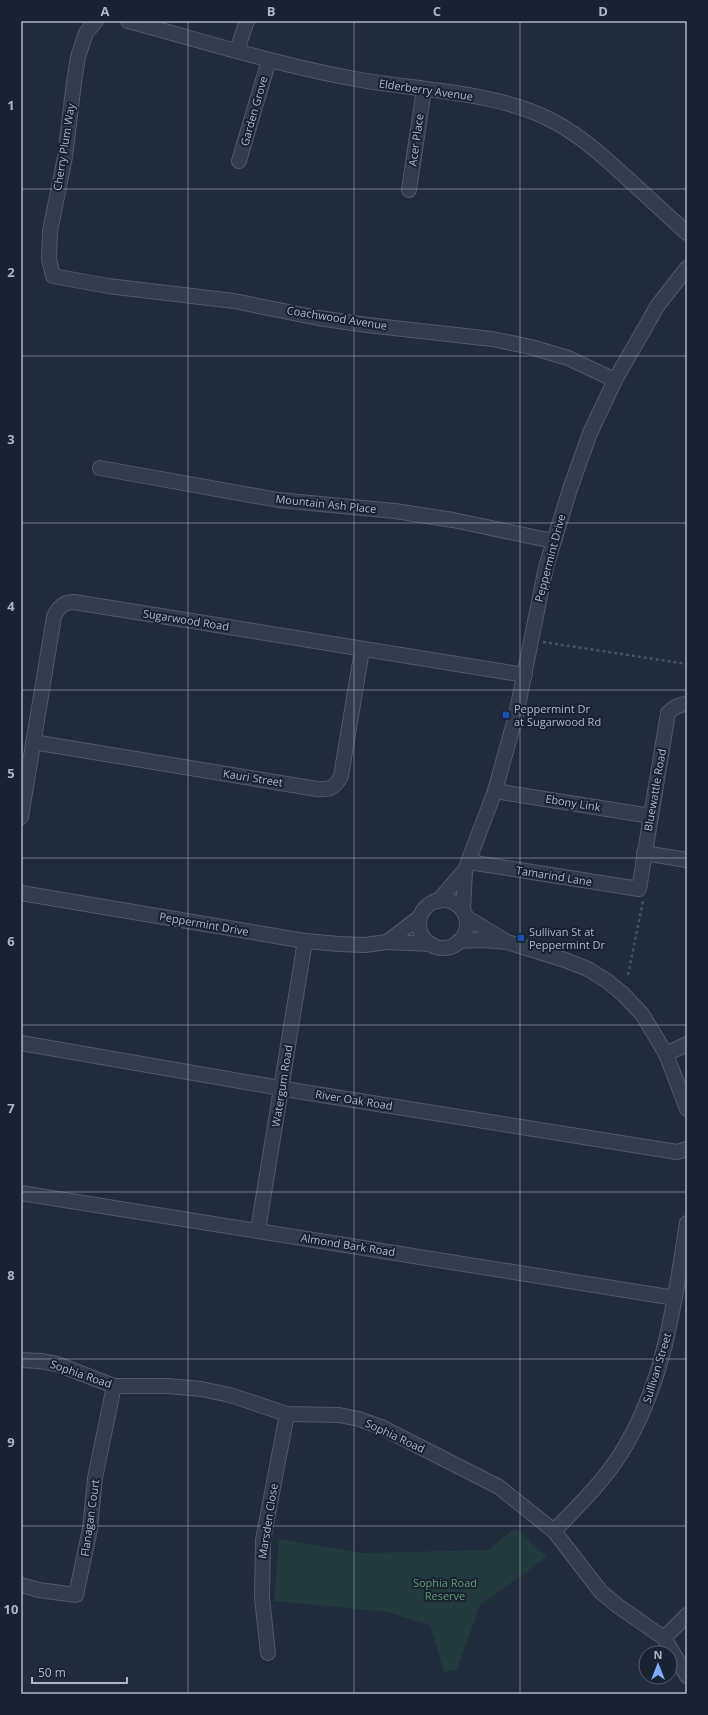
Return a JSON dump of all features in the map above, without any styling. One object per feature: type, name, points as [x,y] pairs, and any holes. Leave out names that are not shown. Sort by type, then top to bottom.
[{"type":"street","name":"Cherry Plum Way","points":[[53,276],[49,259],[50,231],[65,157],[78,57],[86,33],[96,21]]},
{"type":"street","name":"Elderberry Avenue","points":[[128,21],[269,60],[356,79],[484,98],[510,104],[549,119],[594,148],[687,233]]},
{"type":"street","points":[[237,50],[247,21]]},
{"type":"street","name":"Garden Grove","points":[[239,161],[269,60]]},
{"type":"street","name":"Acer Place","points":[[409,190],[424,89]]},
{"type":"street","name":"Peppermint Drive","points":[[464,914],[467,866],[495,791],[525,675],[538,601],[553,541],[570,489],[590,433],[615,380],[658,305],[687,268]]},
{"type":"street","name":"Coachwood Avenue","points":[[53,276],[108,286],[234,301],[318,318],[492,339],[531,347],[568,358],[615,380]]},
{"type":"street","name":"Mountain Ash Place","points":[[100,468],[278,500],[395,511],[453,520],[553,541]]},
{"type":"street","name":"Sugarwood Road","points":[[21,817],[54,617],[57,609],[68,602],[525,675]]},
{"type":"street","name":"Kauri Street","points":[[33,742],[317,789],[332,788],[337,784],[341,776],[362,650]]},
{"type":"street","name":"Bluewattle Road","points":[[639,889],[668,713],[681,704],[687,704]]},
{"type":"street","name":"Ebony Link","points":[[495,791],[650,816]]},
{"type":"street","points":[[644,853],[687,860]]},
{"type":"street","name":"Peppermint Drive","points":[[438,901],[467,866]]},
{"type":"street","name":"Tamarind Lane","points":[[467,866],[639,889]]},
{"type":"street","name":"Peppermint Drive","points":[[21,893],[305,941],[365,945],[387,942],[431,944]]},
{"type":"street","points":[[464,914],[466,930],[459,941],[453,945],[446,947],[431,944],[421,933],[419,925],[420,917],[426,906],[438,901],[452,902],[464,914],[507,942]]},
{"type":"street","name":"Peppermint Drive","points":[[387,942],[420,917]]},
{"type":"street","points":[[459,941],[482,940],[507,942],[565,960],[588,969],[607,981],[623,994],[642,1014],[666,1054],[687,1109]]},
{"type":"street","name":"Watergum Road","points":[[258,1230],[305,941]]},
{"type":"street","name":"River Oak Road","points":[[21,1043],[282,1088],[677,1152],[687,1149]]},
{"type":"street","points":[[666,1054],[687,1044]]},
{"type":"street","name":"Almond Bark Road","points":[[21,1193],[675,1298]]},
{"type":"street","name":"Sullivan Street","points":[[554,1531],[592,1491],[619,1456],[637,1424],[652,1392],[660,1365],[675,1298],[687,1223]]},
{"type":"street","name":"Sophia Road","points":[[21,1360],[53,1363],[114,1386],[182,1387],[201,1389],[230,1395],[287,1414],[339,1415],[360,1419],[381,1427],[499,1487],[554,1531],[601,1592],[664,1638],[687,1676]]},
{"type":"street","name":"Flanagan Court","points":[[21,1585],[39,1590],[76,1595],[90,1529],[95,1478],[114,1386]]},
{"type":"street","name":"Marsden Close","points":[[268,1653],[262,1598],[263,1540],[287,1414]]},
{"type":"street","points":[[664,1638],[687,1615]]},
{"type":"path","points":[[531,640],[687,664]]},
{"type":"green space","name":"Sophia Road Reserve","points":[[515,1528],[547,1557],[480,1605],[457,1670],[444,1672],[430,1625],[387,1612],[274,1601],[279,1539],[363,1553],[488,1550]]},
{"type":"place","name":"Peppermint Dr at Sugarwood Rd","points":[[506,715]]},
{"type":"place","name":"Sullivan St at Peppermint Dr","points":[[521,938]]}]
